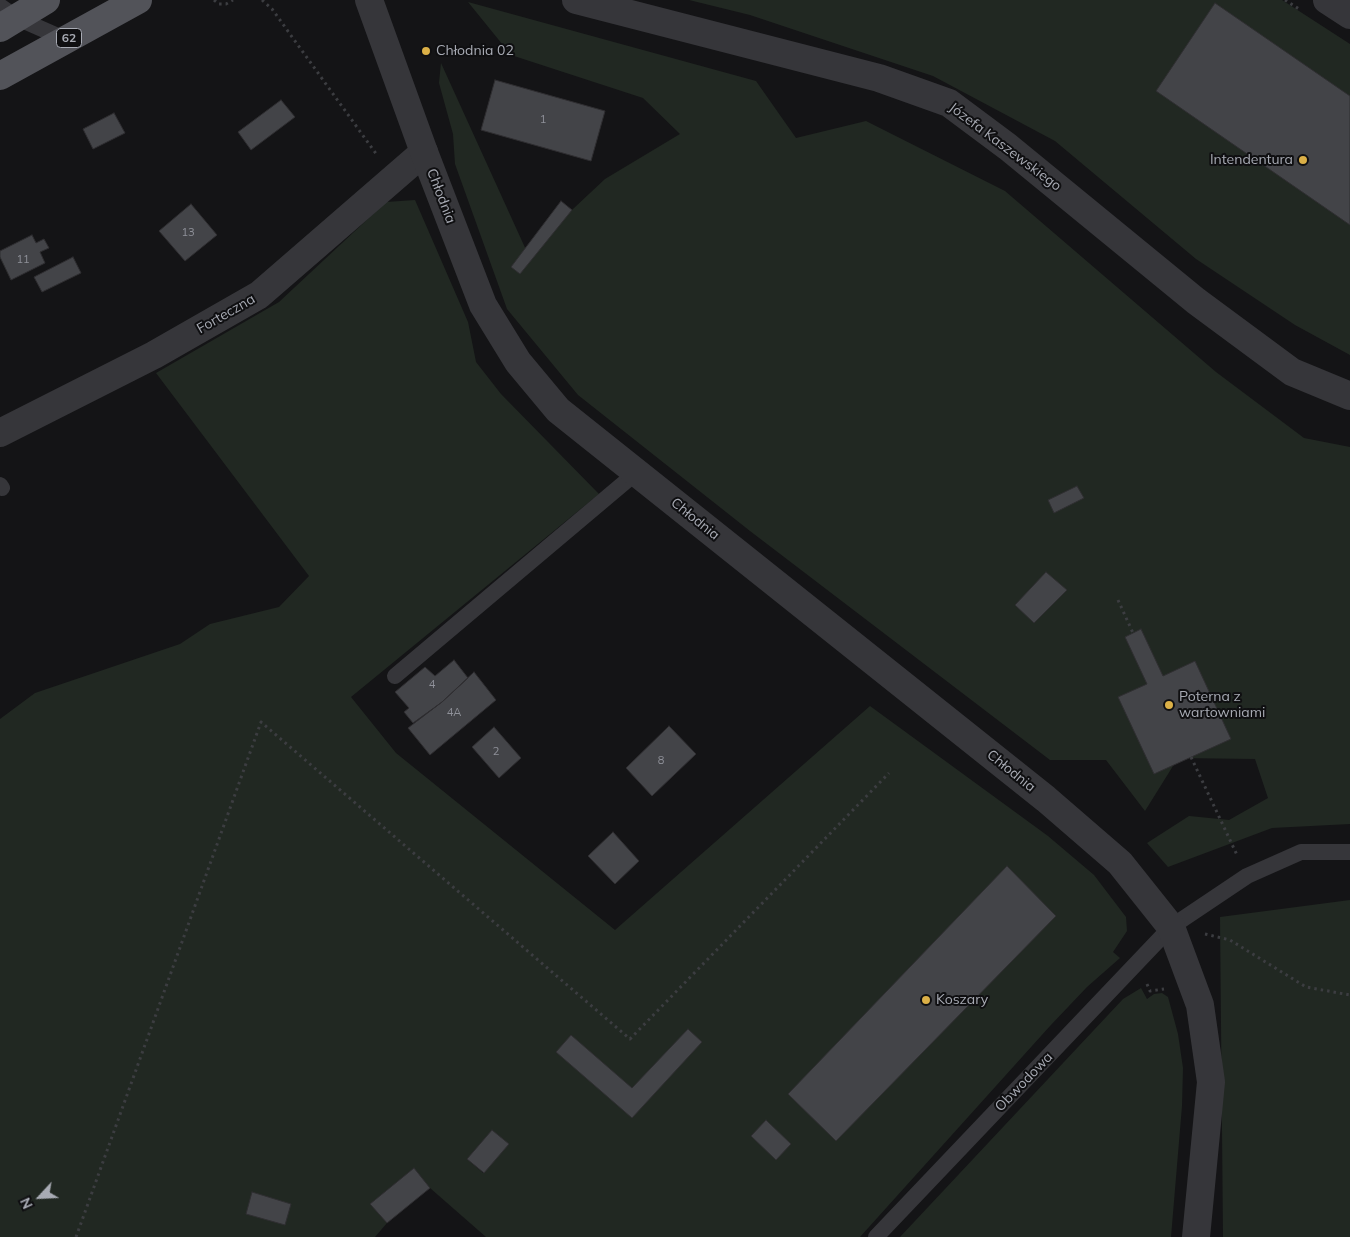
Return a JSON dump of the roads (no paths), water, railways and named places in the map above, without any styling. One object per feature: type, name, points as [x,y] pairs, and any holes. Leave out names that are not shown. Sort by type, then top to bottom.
[{"type":"main road","points":[[6,18],[46,0]]},
{"type":"main road","name":"62","points":[[0,76],[138,0]]},
{"type":"street","name":"Chłodnia","points":[[369,0],[424,152],[484,305],[518,362],[558,410],[1046,799],[1120,863],[1171,927],[1200,1005],[1211,1082],[1196,1237]]},
{"type":"street","name":"Józefa Kaszewskiego","points":[[576,0],[879,78],[948,103],[1008,147],[1196,301],[1292,372],[1350,396]]},
{"type":"street","points":[[1328,0],[1350,15]]},
{"type":"street","name":"Forteczna","points":[[0,434],[154,355],[259,295],[424,152]]},
{"type":"lane","points":[[6,18],[66,40]]},
{"type":"lane","points":[[395,676],[636,472]]},
{"type":"lane","name":"Obwodowa","points":[[876,1237],[1171,927],[1247,876],[1301,852],[1350,852]]},
{"type":"place","name":"Chłodnia 02","points":[[426,51]]},
{"type":"place","name":"Intendentura","points":[[1303,160]]},
{"type":"place","name":"Poterna z wartowniami","points":[[1169,705]]},
{"type":"place","name":"Koszary","points":[[926,1000]]}]
